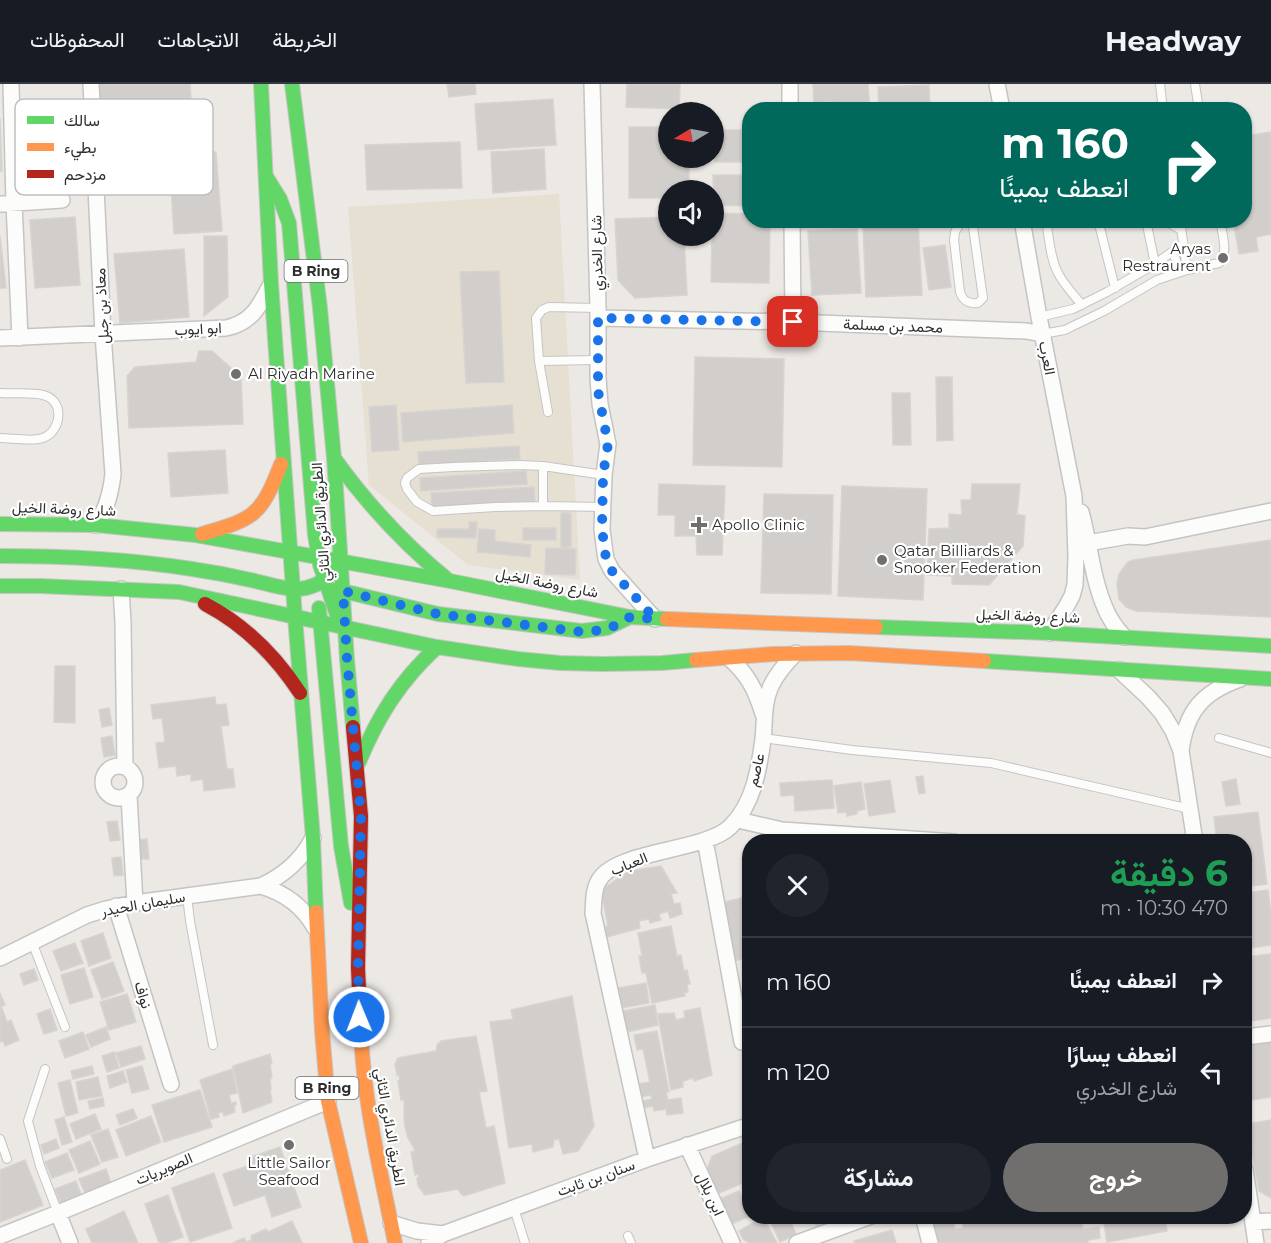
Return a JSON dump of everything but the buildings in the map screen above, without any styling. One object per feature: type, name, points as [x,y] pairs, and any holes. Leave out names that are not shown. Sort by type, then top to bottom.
[{"type":"main road","name":"B Ring","points":[[261,84],[271,283],[313,838],[316,930],[328,1101],[361,1243]]},
{"type":"main road","name":"الطريق الدائري الثاني","points":[[292,84],[320,308],[341,561]]},
{"type":"main road","points":[[266,177],[276,190],[289,223],[341,846],[351,905],[359,934]]},
{"type":"main road","points":[[195,536],[234,525],[259,509],[270,492],[284,454]]},
{"type":"main road","points":[[334,458],[380,518],[413,551],[450,581]]},
{"type":"main road","name":"شارع روضة الخيل","points":[[0,524],[96,525],[195,536],[450,581],[630,617],[1049,633],[1271,646]]},
{"type":"main road","points":[[291,553],[320,583],[438,614],[582,632],[603,630],[630,617]]},
{"type":"main road","points":[[0,556],[113,559],[151,563],[218,573],[293,589],[320,583]]},
{"type":"main road","points":[[295,617],[320,583],[334,572],[341,561]]},
{"type":"main road","name":"الطريق الدائري الثاني","points":[[320,583],[345,627],[361,816],[359,1017],[365,1094],[395,1243]]},
{"type":"main road","points":[[0,586],[40,585],[179,592],[437,647],[519,659],[602,664],[662,663],[796,653],[875,654],[1271,679]]},
{"type":"main road","points":[[179,592],[217,610],[250,633],[279,663],[302,696]]},
{"type":"main road","points":[[357,766],[383,708],[407,675],[437,647]]},
{"type":"street","points":[[11,84],[7,203],[20,338]]},
{"type":"street","name":"معاذ بن جبل","points":[[91,84],[92,99]]},
{"type":"street","name":"شارع الخدري","points":[[592,84],[598,360],[600,404],[608,444],[603,475],[602,529],[606,559],[612,571],[655,619]]},
{"type":"street","points":[[790,84],[790,102]]},
{"type":"street","points":[[997,84],[1000,102]]},
{"type":"street","name":"معاذ بن جبل","points":[[96,195],[113,474],[108,504],[96,525]]},
{"type":"street","points":[[7,203],[62,200]]},
{"type":"street","points":[[792,228],[793,322]]},
{"type":"street","name":"العرب","points":[[1023,228],[1074,496],[1075,585],[1072,596],[1049,633]]},
{"type":"street","name":"ابو ايوب","points":[[0,338],[237,326],[260,306],[271,283]]},
{"type":"street","name":"محمد بن مسلمة","points":[[598,313],[1042,333]]},
{"type":"street","name":"العرب","points":[[1074,496],[1080,510],[1101,597],[1106,611],[1124,638]]},
{"type":"street","points":[[1089,547],[1130,544],[1146,537],[1271,511]]},
{"type":"street","points":[[121,589],[125,767]]},
{"type":"street","name":"عاصم","points":[[705,840],[726,831],[738,820],[755,786],[763,738],[763,714],[771,686],[782,668],[796,653]]},
{"type":"street","name":"عاصم","points":[[729,658],[741,668],[751,682],[763,714]]},
{"type":"street","points":[[1119,670],[1148,697],[1162,713],[1173,731],[1181,750],[1194,834]]},
{"type":"street","points":[[1181,750],[1190,718],[1200,703],[1212,692],[1244,678]]},
{"type":"street","points":[[117,766],[125,767],[132,772],[136,780],[134,789],[129,796],[121,799],[112,797],[107,794],[103,786],[105,775],[117,766]]},
{"type":"street","points":[[129,796],[135,903]]},
{"type":"street","points":[[738,820],[782,830],[820,834]]},
{"type":"street","name":"سليمان الحيدر","points":[[0,958],[87,915],[116,906],[261,886],[292,867],[313,838]]},
{"type":"street","points":[[705,840],[742,1042]]},
{"type":"street","name":"العباب","points":[[647,1160],[594,913],[594,893],[599,880],[609,870],[630,861],[705,840]]},
{"type":"street","name":"سليمان الحيدر","points":[[261,886],[284,894],[294,901],[316,930]]},
{"type":"street","name":"نواف","points":[[116,906],[171,1084]]},
{"type":"street","points":[[1252,1036],[1271,1034]]},
{"type":"street","name":"الصويريات","points":[[0,1236],[328,1101]]},
{"type":"street","name":"سنان بن ثابت","points":[[429,1243],[443,1234],[687,1145],[742,1128]]},
{"type":"street","name":"ابن بلال","points":[[687,1145],[732,1243]]},
{"type":"street","points":[[58,1214],[70,1243]]},
{"type":"street","points":[[1252,1215],[1256,1243]]},
{"type":"street","points":[[1253,1222],[1271,1221]]},
{"type":"street","name":"سنان بن ثابت","points":[[391,1223],[417,1231],[443,1234]]},
{"type":"street","points":[[797,1243],[849,1224]]},
{"type":"street","points":[[925,1224],[930,1243]]},
{"type":"lane","points":[[1160,84],[1162,102]]},
{"type":"lane","points":[[1195,84],[1198,102]]},
{"type":"lane","points":[[957,228],[954,240],[960,292],[965,302],[971,304],[978,303],[983,298],[973,228]]},
{"type":"lane","points":[[1047,228],[1057,272],[1082,305]]},
{"type":"lane","points":[[1100,228],[1115,288]]},
{"type":"lane","points":[[1148,228],[1155,264]]},
{"type":"lane","points":[[1178,228],[1181,230],[1187,270]]},
{"type":"lane","points":[[1042,333],[1065,330],[1104,311],[1157,280],[1219,263],[1225,253],[1221,228]]},
{"type":"lane","points":[[1039,317],[1082,305],[1155,264],[1183,244]]},
{"type":"lane","points":[[1172,252],[1176,260],[1175,274]]},
{"type":"lane","points":[[548,412],[539,360],[536,318],[542,310],[549,308],[598,313]]},
{"type":"lane","points":[[539,360],[598,360]]},
{"type":"lane","points":[[0,393],[42,394],[54,402],[59,416],[55,429],[45,437],[39,439],[0,438]]},
{"type":"lane","points":[[603,475],[543,466],[519,465],[419,469],[407,478],[405,483],[417,502],[432,511],[543,506],[603,507]]},
{"type":"lane","points":[[543,466],[543,506]]},
{"type":"lane","points":[[763,738],[852,750],[990,763],[1191,810]]},
{"type":"lane","points":[[1219,738],[1271,753]]},
{"type":"lane","points":[[187,896],[213,1045]]},
{"type":"lane","points":[[32,942],[65,1027]]},
{"type":"lane","points":[[45,1069],[28,1121],[40,1166],[58,1214]]},
{"type":"lane","points":[[0,1139],[7,1159]]},
{"type":"lane","points":[[514,1208],[525,1243]]},
{"type":"shaded area","points":[[559,194],[580,580],[468,565],[369,485],[348,207]]},
{"type":"traffic: fast","points":[[261,84],[271,283],[313,838],[316,912]]},
{"type":"traffic: fast","points":[[292,84],[320,308],[334,458],[353,727]]},
{"type":"traffic: fast","points":[[267,178],[280,199],[289,223],[315,535],[320,565],[336,612]]},
{"type":"traffic: fast","points":[[334,458],[387,523],[448,580]]},
{"type":"traffic: fast","points":[[0,524],[96,525],[195,535],[450,581],[630,617],[667,619]]},
{"type":"traffic: fast","points":[[0,556],[120,560],[216,573],[296,589],[318,584],[336,570]]},
{"type":"traffic: fast","points":[[0,586],[179,592],[437,647],[518,659],[602,664],[696,660]]},
{"type":"traffic: fast","points":[[331,590],[438,614],[582,631],[607,628],[630,617]]},
{"type":"traffic: fast","points":[[319,608],[341,846],[351,903]]},
{"type":"traffic: fast","points":[[876,627],[1049,633],[1271,646]]},
{"type":"traffic: fast","points":[[359,762],[374,729],[391,700],[412,673],[437,647]]},
{"type":"traffic: fast","points":[[984,661],[1271,679]]},
{"type":"traffic: slow","points":[[202,534],[233,524],[253,513],[268,495],[281,464]]},
{"type":"traffic: slow","points":[[667,619],[876,627]]},
{"type":"traffic: slow","points":[[696,660],[773,654],[849,653],[984,661]]},
{"type":"traffic: slow","points":[[316,912],[328,1101],[361,1243]]},
{"type":"traffic: slow","points":[[361,1034],[369,1113],[395,1243]]},
{"type":"traffic: jam","points":[[205,604],[233,621],[258,642],[300,693]]},
{"type":"traffic: jam","points":[[353,727],[361,816],[358,968],[361,1034]]},
{"type":"place","name":"Aryas Restraurent","points":[[1223,258]]},
{"type":"place","name":"Al Riyadh Marine","points":[[236,374]]},
{"type":"place","name":"Apollo Clinic","points":[[699,525]]},
{"type":"place","name":"Qatar Billiards & Snooker Federation","points":[[882,560]]},
{"type":"place","name":"Little Sailor Seafood","points":[[289,1145]]},
{"type":"route","points":[[359,1017],[361,816],[343,591],[416,610],[461,618],[582,632],[603,630],[630,617],[655,619],[612,571],[606,559],[602,529],[603,475],[608,444],[598,391],[598,318],[793,322]]}]
